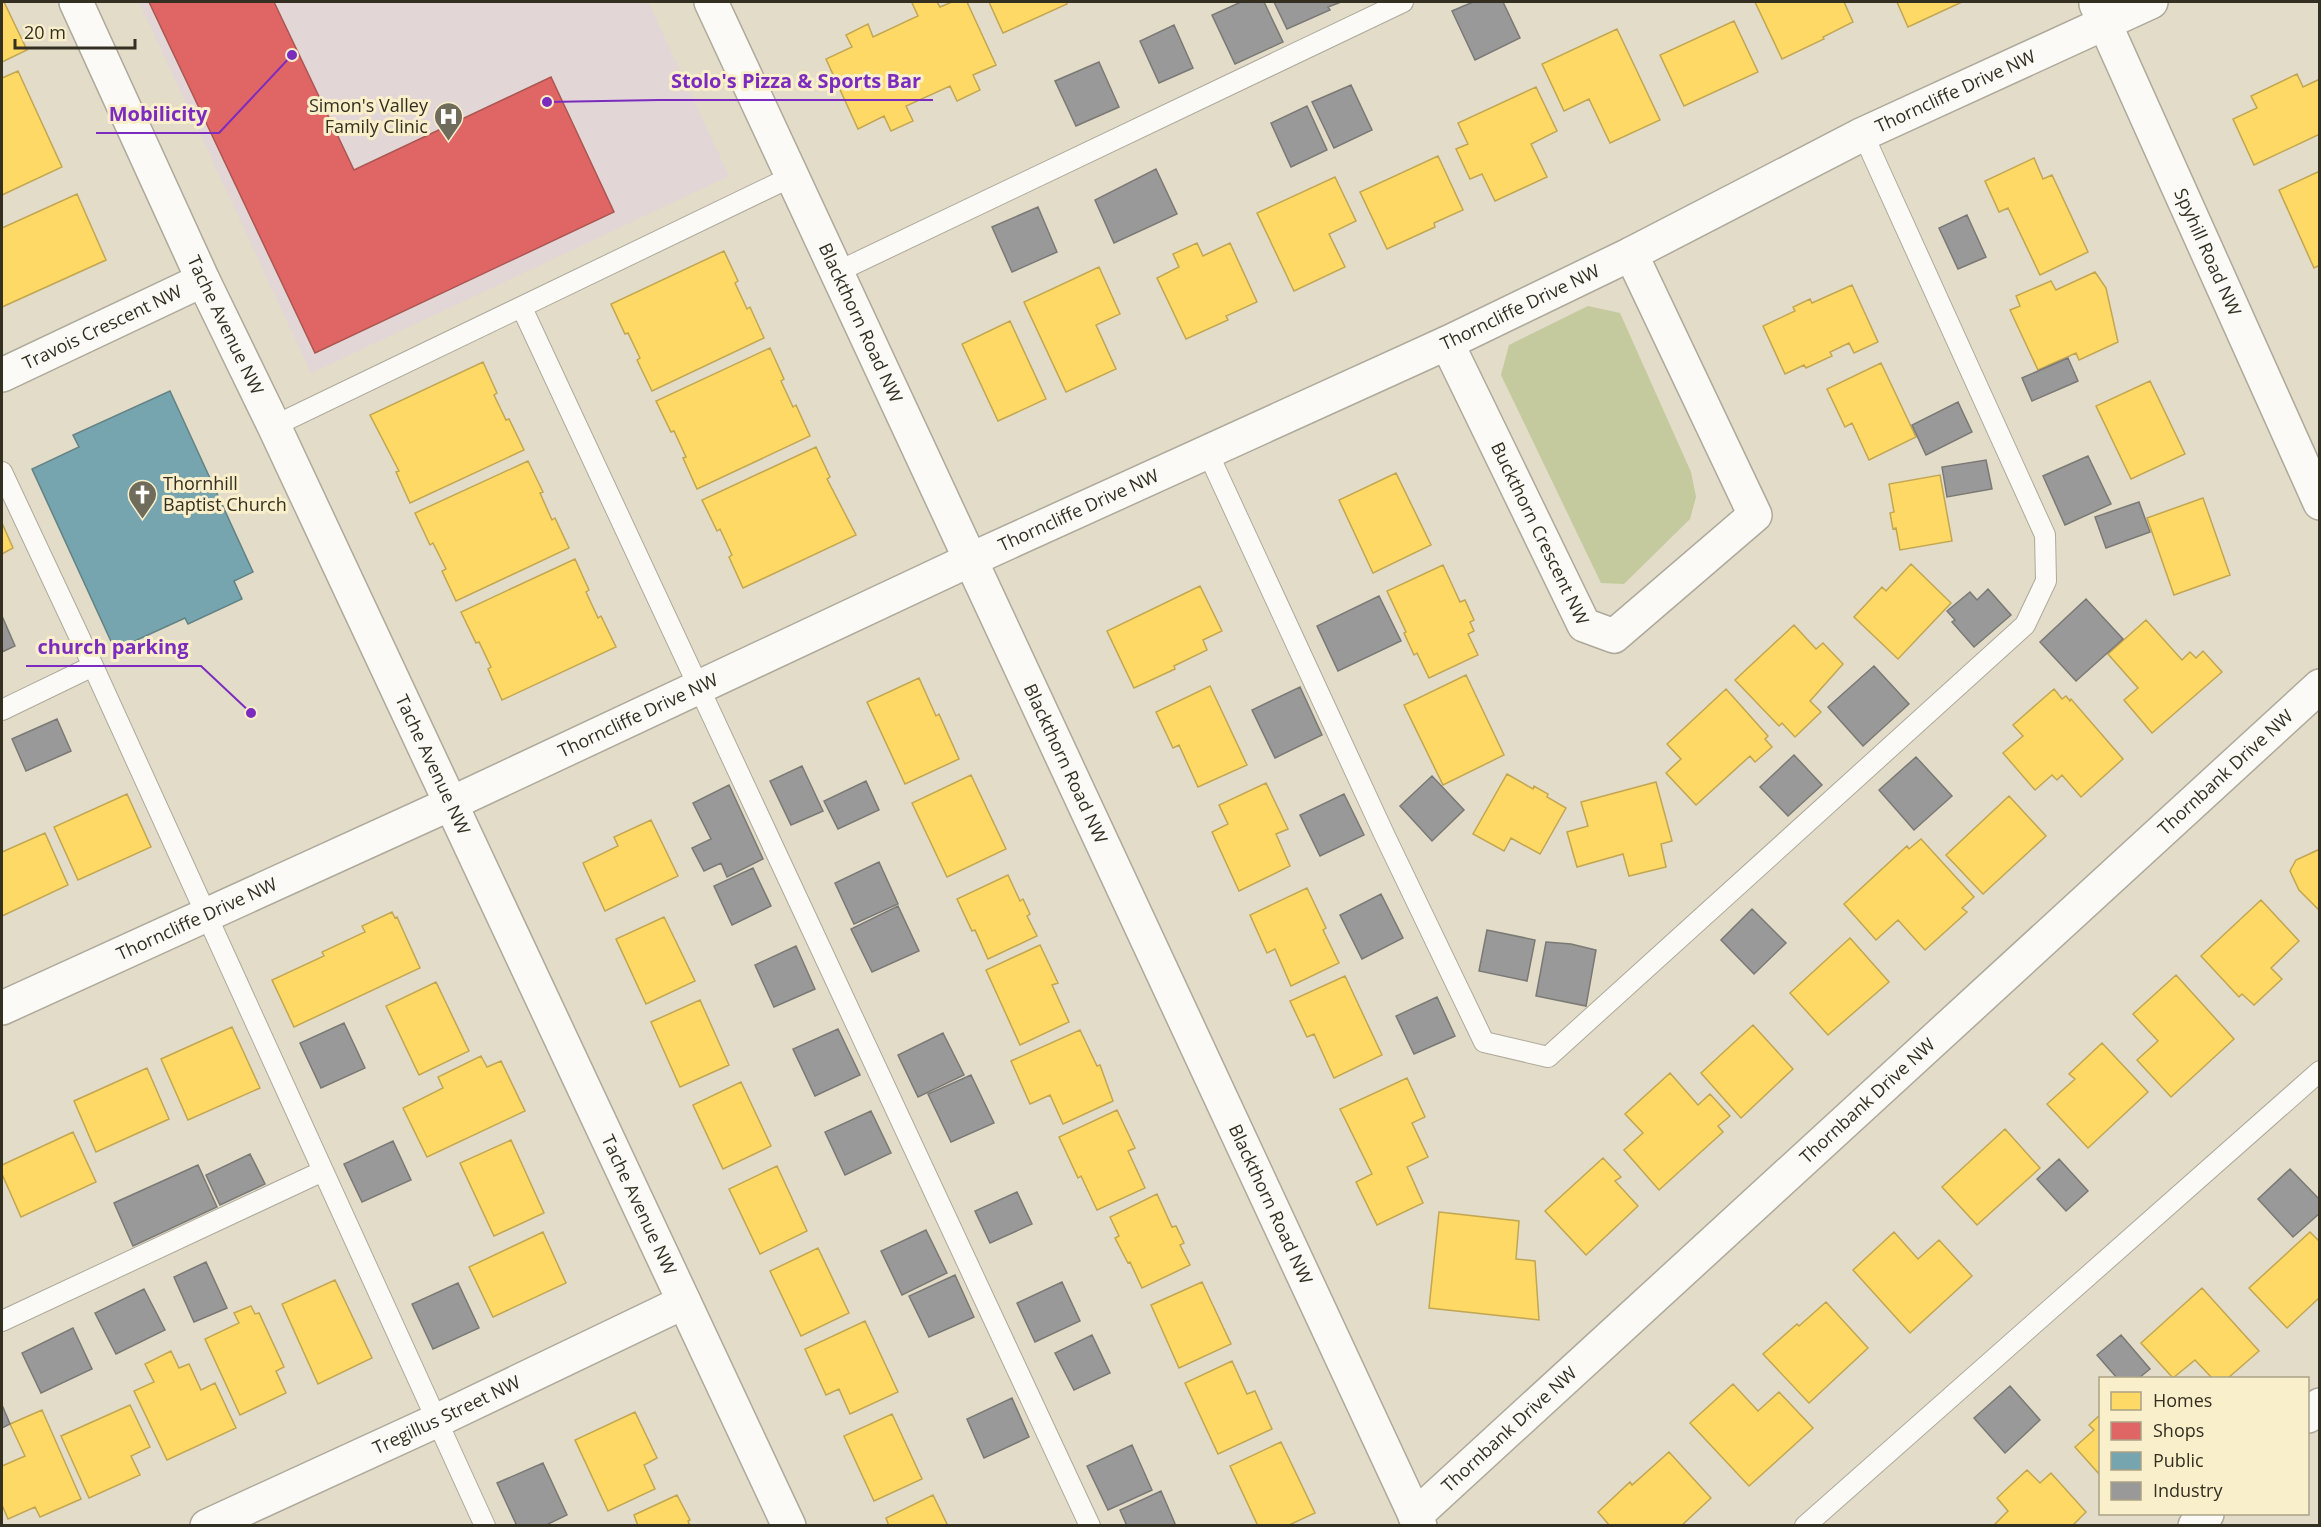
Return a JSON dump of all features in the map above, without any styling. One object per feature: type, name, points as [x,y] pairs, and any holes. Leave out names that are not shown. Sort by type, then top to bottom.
[{"type":"street","name":"Tache Avenue NW","points":[[76,2],[203,280],[452,803],[789,1526]]},
{"type":"street","name":"Blackthorn Road NW","points":[[711,2],[1418,1521]]},
{"type":"street","name":"Thorncliffe Drive NW","points":[[2,1008],[452,803],[699,685],[972,559],[1447,343],[1631,254],[2099,12],[2151,2]]},
{"type":"street","name":"Spyhill Road NW","points":[[2099,12],[2319,503]]},
{"type":"street","name":"Buckthorn Crescent NW","points":[[1447,343],[1584,625],[1614,636],[1755,515],[1631,254]]},
{"type":"street","name":"Travois Crescent NW","points":[[2,375],[203,280]]},
{"type":"street","name":"Thornbank Drive NW","points":[[1418,1521],[2319,686]]},
{"type":"street","name":"Tregillus Street NW","points":[[207,1526],[438,1420],[684,1302]]},
{"type":"street","points":[[2194,1526],[2206,1515]]},
{"type":"lane","points":[[837,272],[1402,2]]},
{"type":"lane","points":[[1207,452],[1384,834],[1484,1042],[1548,1058],[2025,625],[2046,581],[2045,535],[1863,134]]},
{"type":"lane","points":[[274,426],[793,176]]},
{"type":"lane","points":[[522,308],[1090,1526]]},
{"type":"lane","points":[[2,472],[93,666],[485,1526]]},
{"type":"lane","points":[[2,710],[93,666]]},
{"type":"lane","points":[[1806,1526],[2319,1071]]},
{"type":"lane","points":[[2,1321],[323,1172]]},
{"type":"shaded area","points":[[139,2],[648,2],[729,176],[311,373]]},
{"type":"green space","points":[[1588,306],[1620,313],[1691,472],[1696,497],[1690,519],[1624,584],[1601,583],[1501,375],[1509,345]]},
{"type":"building: Homes","points":[[2,2],[27,50],[2,62]]},
{"type":"building: Homes","points":[[937,2],[940,7],[952,2],[967,2],[996,65],[973,75],[980,90],[957,101],[950,86],[906,106],[913,121],[891,131],[884,116],[858,129],[826,59],[852,47],[846,35],[868,24],[873,37],[918,16],[912,3]]},
{"type":"building: Homes","points":[[989,2],[1066,2],[1067,4],[1003,33]]},
{"type":"building: Homes","points":[[1755,2],[1844,2],[1853,22],[1782,59]]},
{"type":"building: Homes","points":[[1897,2],[1962,2],[1908,27]]},
{"type":"building: Homes","points":[[1734,21],[1758,72],[1684,106],[1660,55]]},
{"type":"building: Homes","points":[[1617,29],[1660,120],[1610,143],[1589,99],[1564,111],[1542,64]]},
{"type":"building: Homes","points":[[18,71],[62,167],[2,195],[2,78]]},
{"type":"building: Homes","points":[[2297,74],[2303,87],[2320,79],[2320,134],[2254,165],[2233,119],[2257,108],[2251,96]]},
{"type":"building: Homes","points":[[1536,87],[1557,131],[1531,144],[1547,177],[1495,201],[1482,174],[1470,179],[1456,149],[1468,144],[1458,123]]},
{"type":"building: Homes","points":[[1438,156],[1463,210],[1434,223],[1435,227],[1387,249],[1360,192]]},
{"type":"building: Homes","points":[[2034,158],[2043,179],[2052,175],[2088,252],[2040,275],[2008,208],[1999,212],[1985,181]]},
{"type":"building: Homes","points":[[2320,171],[2320,265],[2314,268],[2279,190]]},
{"type":"building: Homes","points":[[1335,177],[1356,221],[1329,234],[1345,267],[1294,291],[1257,213]]},
{"type":"building: Homes","points":[[77,194],[106,260],[2,307],[2,228]]},
{"type":"building: Homes","points":[[1197,243],[1203,256],[1230,243],[1257,302],[1226,316],[1228,320],[1186,339],[1157,278],[1179,267],[1173,254]]},
{"type":"building: Homes","points":[[724,251],[738,281],[735,283],[747,309],[750,307],[764,338],[652,391],[637,360],[640,358],[628,333],[625,334],[611,304]]},
{"type":"building: Homes","points":[[1099,267],[1120,314],[1096,325],[1116,369],[1066,392],[1024,302]]},
{"type":"building: Homes","points":[[2095,272],[2106,288],[2118,342],[2079,360],[2076,353],[2038,370],[2010,310],[2020,306],[2016,296],[2051,281],[2056,290]]},
{"type":"building: Homes","points":[[1852,285],[1878,342],[1854,353],[1849,343],[1830,352],[1832,356],[1806,368],[1804,365],[1785,374],[1763,326],[1795,311],[1793,307],[1810,299],[1812,303]]},
{"type":"building: Homes","points":[[1010,321],[1046,399],[998,421],[962,344]]},
{"type":"building: Homes","points":[[770,348],[784,379],[781,381],[793,407],[796,405],[810,436],[697,489],[674,431],[671,432],[656,401]]},
{"type":"building: Homes","points":[[483,362],[497,393],[494,395],[524,450],[410,503],[396,472],[399,471],[370,415]]},
{"type":"building: Homes","points":[[1881,363],[1916,437],[1869,460],[1852,423],[1845,427],[1827,389]]},
{"type":"building: Homes","points":[[2150,381],[2185,454],[2131,479],[2096,406]]},
{"type":"building: Homes","points":[[816,447],[830,477],[827,479],[856,535],[743,588],[720,529],[717,531],[702,500]]},
{"type":"building: Homes","points":[[528,461],[543,492],[540,493],[552,520],[555,518],[569,548],[456,601],[442,571],[446,569],[433,543],[430,545],[415,513]]},
{"type":"building: Homes","points":[[1396,473],[1431,545],[1373,573],[1339,500]]},
{"type":"building: Homes","points":[[1940,475],[1952,541],[1900,550],[1896,528],[1893,529],[1890,513],[1894,512],[1889,484]]},
{"type":"building: Homes","points":[[2203,498],[2230,575],[2174,595],[2147,518]]},
{"type":"building: Homes","points":[[2,523],[13,548],[2,554]]},
{"type":"building: Homes","points":[[575,559],[598,618],[601,616],[616,647],[502,700],[488,669],[491,667],[461,612]]},
{"type":"building: Homes","points":[[1911,564],[1951,603],[1898,659],[1854,617],[1882,587],[1886,591]]},
{"type":"building: Homes","points":[[1443,565],[1460,602],[1465,600],[1474,620],[1470,622],[1474,631],[1468,634],[1478,655],[1429,678],[1417,653],[1414,655],[1387,591]]},
{"type":"building: Homes","points":[[1200,586],[1222,631],[1203,640],[1207,650],[1174,666],[1175,669],[1134,688],[1107,631]]},
{"type":"building: Homes","points":[[2146,620],[2182,660],[2190,652],[2196,658],[2203,651],[2222,672],[2152,733],[2124,700],[2138,688],[2108,654]]},
{"type":"building: Homes","points":[[1794,625],[1816,649],[1823,643],[1843,664],[1810,701],[1821,712],[1795,737],[1782,723],[1779,726],[1735,680]]},
{"type":"building: Homes","points":[[1466,675],[1504,755],[1443,785],[1404,705]]},
{"type":"building: Homes","points":[[919,678],[936,716],[939,714],[959,759],[905,784],[867,702]]},
{"type":"building: Homes","points":[[1210,686],[1247,765],[1198,787],[1179,745],[1173,748],[1156,712]]},
{"type":"building: Homes","points":[[1726,689],[1768,736],[1765,739],[1772,747],[1755,762],[1750,756],[1696,805],[1666,773],[1681,759],[1667,744]]},
{"type":"building: Homes","points":[[2054,689],[2062,699],[2066,696],[2070,701],[2071,699],[2123,759],[2081,797],[2062,775],[2057,780],[2052,775],[2035,790],[2003,753],[2023,736],[2013,725]]},
{"type":"building: Homes","points":[[1507,774],[1533,789],[1534,786],[1548,794],[1547,797],[1566,808],[1540,854],[1511,838],[1504,851],[1473,834]]},
{"type":"building: Homes","points":[[971,775],[1006,849],[947,877],[912,803]]},
{"type":"building: Homes","points":[[1656,782],[1672,841],[1661,844],[1666,867],[1629,876],[1623,854],[1577,867],[1567,832],[1588,826],[1581,802]]},
{"type":"building: Homes","points":[[1266,783],[1288,829],[1276,834],[1290,866],[1239,891],[1212,832],[1228,824],[1219,805]]},
{"type":"building: Homes","points":[[127,794],[151,847],[78,880],[54,827]]},
{"type":"building: Homes","points":[[2009,796],[2046,836],[1983,894],[1946,855]]},
{"type":"building: Homes","points":[[651,820],[678,876],[605,911],[583,863],[618,846],[614,837]]},
{"type":"building: Homes","points":[[45,833],[68,885],[2,916],[2,852]]},
{"type":"building: Homes","points":[[1921,839],[1974,897],[1962,908],[1967,912],[1925,950],[1898,920],[1876,940],[1844,904],[1907,846],[1909,849]]},
{"type":"building: Homes","points":[[2320,849],[2320,908],[2318,909],[2299,890],[2290,871],[2296,860]]},
{"type":"building: Homes","points":[[1008,875],[1020,901],[1023,899],[1030,914],[1027,916],[1037,936],[988,959],[957,899]]},
{"type":"building: Homes","points":[[1307,888],[1339,963],[1291,986],[1275,949],[1267,953],[1250,915]]},
{"type":"building: Homes","points":[[2261,900],[2299,941],[2271,968],[2282,979],[2254,1005],[2242,994],[2239,997],[2201,956]]},
{"type":"building: Homes","points":[[392,912],[395,918],[397,917],[420,968],[294,1027],[272,980],[324,956],[322,952],[365,932],[362,926]]},
{"type":"building: Homes","points":[[664,917],[695,981],[646,1004],[616,939]]},
{"type":"building: Homes","points":[[1850,938],[1889,982],[1828,1035],[1790,993]]},
{"type":"building: Homes","points":[[1040,945],[1058,983],[1052,985],[1069,1022],[1020,1045],[986,970]]},
{"type":"building: Homes","points":[[2176,975],[2234,1039],[2171,1097],[2137,1060],[2158,1041],[2133,1014]]},
{"type":"building: Homes","points":[[1345,976],[1382,1055],[1334,1078],[1314,1034],[1307,1037],[1290,1001]]},
{"type":"building: Homes","points":[[436,982],[469,1051],[419,1075],[386,1006]]},
{"type":"building: Homes","points":[[700,1000],[729,1065],[680,1087],[651,1022]]},
{"type":"building: Homes","points":[[1753,1025],[1793,1069],[1741,1118],[1701,1073]]},
{"type":"building: Homes","points":[[232,1027],[260,1088],[188,1120],[161,1059]]},
{"type":"building: Homes","points":[[1080,1030],[1097,1066],[1100,1065],[1113,1101],[1063,1124],[1050,1095],[1030,1104],[1011,1061]]},
{"type":"building: Homes","points":[[2102,1043],[2148,1092],[2088,1148],[2047,1104],[2075,1079],[2069,1074]]},
{"type":"building: Homes","points":[[481,1056],[487,1067],[501,1061],[525,1111],[427,1157],[403,1108],[443,1088],[438,1077]]},
{"type":"building: Homes","points":[[147,1068],[169,1119],[96,1152],[74,1101]]},
{"type":"building: Homes","points":[[1670,1073],[1698,1105],[1710,1094],[1730,1116],[1718,1126],[1723,1132],[1659,1190],[1624,1150],[1643,1133],[1625,1114]]},
{"type":"building: Homes","points":[[1407,1078],[1425,1117],[1412,1123],[1428,1157],[1407,1167],[1423,1203],[1377,1225],[1356,1182],[1372,1174],[1340,1109]]},
{"type":"building: Homes","points":[[741,1082],[771,1146],[723,1169],[693,1105]]},
{"type":"building: Homes","points":[[1117,1110],[1135,1148],[1128,1151],[1145,1188],[1097,1210],[1081,1176],[1078,1178],[1059,1137]]},
{"type":"building: Homes","points":[[2005,1129],[2040,1168],[1977,1225],[1942,1187]]},
{"type":"building: Homes","points":[[73,1132],[96,1182],[21,1217],[2,1174],[2,1165]]},
{"type":"building: Homes","points":[[511,1140],[544,1213],[494,1236],[460,1163]]},
{"type":"building: Homes","points":[[1603,1158],[1621,1177],[1615,1181],[1638,1206],[1586,1255],[1545,1211]]},
{"type":"building: Homes","points":[[777,1166],[807,1231],[760,1254],[729,1189]]},
{"type":"building: Homes","points":[[1157,1194],[1172,1227],[1176,1226],[1184,1243],[1180,1245],[1190,1265],[1142,1288],[1115,1238],[1119,1236],[1110,1217]]},
{"type":"building: Homes","points":[[1439,1212],[1519,1221],[1516,1259],[1535,1261],[1539,1320],[1429,1308]]},
{"type":"building: Homes","points":[[543,1232],[566,1283],[493,1317],[469,1267]]},
{"type":"building: Homes","points":[[1894,1232],[1918,1259],[1939,1240],[1972,1276],[1910,1333],[1853,1270]]},
{"type":"building: Homes","points":[[2310,1232],[2320,1242],[2320,1297],[2287,1328],[2249,1288]]},
{"type":"building: Homes","points":[[818,1248],[849,1313],[801,1336],[770,1271]]},
{"type":"building: Homes","points":[[335,1280],[372,1358],[318,1384],[282,1304]]},
{"type":"building: Homes","points":[[1202,1282],[1231,1344],[1179,1368],[1151,1305]]},
{"type":"building: Homes","points":[[2202,1288],[2259,1351],[2229,1377],[2211,1377],[2195,1360],[2172,1377],[2141,1343]]},
{"type":"building: Homes","points":[[1826,1302],[1868,1348],[1809,1403],[1763,1354]]},
{"type":"building: Homes","points":[[251,1306],[255,1314],[259,1313],[284,1367],[276,1371],[286,1393],[240,1415],[205,1339],[239,1323],[234,1313]]},
{"type":"building: Homes","points":[[865,1321],[898,1392],[850,1414],[839,1389],[826,1395],[805,1349]]},
{"type":"building: Homes","points":[[171,1351],[179,1368],[189,1364],[201,1390],[215,1383],[236,1428],[167,1460],[134,1391],[154,1382],[145,1364]]},
{"type":"building: Homes","points":[[1232,1361],[1247,1394],[1255,1391],[1272,1429],[1218,1454],[1185,1383]]},
{"type":"building: Homes","points":[[1733,1384],[1758,1411],[1779,1392],[1813,1428],[1749,1486],[1690,1423]]},
{"type":"building: Homes","points":[[130,1405],[150,1447],[131,1456],[140,1475],[89,1498],[61,1436]]},
{"type":"building: Homes","points":[[42,1410],[81,1499],[40,1517],[35,1507],[8,1519],[2,1505],[2,1466],[25,1456],[10,1424]]},
{"type":"building: Homes","points":[[635,1412],[657,1458],[644,1465],[655,1489],[608,1511],[575,1440]]},
{"type":"building: Homes","points":[[892,1414],[922,1479],[874,1501],[844,1436]]},
{"type":"building: Homes","points":[[2099,1416],[2099,1474],[2075,1447],[2094,1430],[2089,1425]]},
{"type":"building: Homes","points":[[1281,1442],[1315,1513],[1287,1526],[1258,1526],[1230,1466]]},
{"type":"building: Homes","points":[[1669,1452],[1711,1498],[1681,1526],[1610,1526],[1598,1512],[1630,1482],[1632,1485]]},
{"type":"building: Homes","points":[[2027,1470],[2040,1483],[2051,1473],[2086,1512],[2072,1526],[1993,1526],[2008,1511],[1997,1498]]},
{"type":"building: Homes","points":[[677,1495],[690,1520],[688,1521],[690,1526],[638,1526],[634,1515]]},
{"type":"building: Homes","points":[[933,1495],[948,1526],[889,1526],[886,1518]]},
{"type":"building: Shops","points":[[149,2],[274,2],[354,170],[551,77],[614,212],[315,353]]},
{"type":"building: Public","name":"Thornhill Baptist Church","points":[[170,391],[253,572],[234,581],[242,599],[188,624],[185,618],[115,650],[32,469],[79,447],[73,435]]},
{"type":"building: Industry","points":[[1241,2],[1264,2],[1283,42],[1235,64],[1212,15]]},
{"type":"building: Industry","points":[[1274,2],[1341,2],[1328,7],[1330,10],[1287,29]]},
{"type":"building: Industry","points":[[1473,2],[1503,2],[1520,38],[1475,60],[1452,11]]},
{"type":"building: Industry","points":[[1174,25],[1193,68],[1159,83],[1140,41]]},
{"type":"building: Industry","points":[[1099,62],[1119,107],[1076,126],[1055,81]]},
{"type":"building: Industry","points":[[1351,85],[1372,130],[1334,148],[1312,102]]},
{"type":"building: Industry","points":[[1307,106],[1327,150],[1291,167],[1271,123]]},
{"type":"building: Industry","points":[[1156,169],[1177,214],[1114,243],[1095,200]]},
{"type":"building: Industry","points":[[1038,207],[1057,252],[1012,272],[992,227]]},
{"type":"building: Industry","points":[[1967,215],[1986,257],[1958,269],[1939,228]]},
{"type":"building: Industry","points":[[2068,358],[2078,381],[2032,401],[2022,378]]},
{"type":"building: Industry","points":[[1958,402],[1972,432],[1926,455],[1912,425]]},
{"type":"building: Industry","points":[[2088,456],[2111,504],[2065,525],[2043,476]]},
{"type":"building: Industry","points":[[1986,460],[1992,489],[1947,497],[1942,467]]},
{"type":"building: Industry","points":[[2139,502],[2150,532],[2106,548],[2095,517]]},
{"type":"building: Industry","points":[[1988,589],[2011,615],[1974,647],[1952,622],[1955,620],[1947,611],[1970,592],[1977,600]]},
{"type":"building: Industry","points":[[1379,596],[1401,641],[1338,671],[1317,626]]},
{"type":"building: Industry","points":[[2086,599],[2123,639],[2076,681],[2040,642]]},
{"type":"building: Industry","points":[[2,616],[15,646],[2,652]]},
{"type":"building: Industry","points":[[1874,666],[1909,704],[1863,746],[1828,707]]},
{"type":"building: Industry","points":[[1300,687],[1322,735],[1275,758],[1252,710]]},
{"type":"building: Industry","points":[[57,719],[71,751],[26,771],[12,739]]},
{"type":"building: Industry","points":[[1794,755],[1822,785],[1788,816],[1760,787]]},
{"type":"building: Industry","points":[[1916,757],[1952,796],[1914,830],[1879,790]]},
{"type":"building: Industry","points":[[802,766],[823,811],[791,825],[770,781]]},
{"type":"building: Industry","points":[[1432,776],[1464,810],[1432,841],[1400,806]]},
{"type":"building: Industry","points":[[866,781],[879,810],[838,829],[824,801]]},
{"type":"building: Industry","points":[[729,785],[763,859],[727,877],[721,863],[704,871],[692,848],[711,839],[693,803]]},
{"type":"building: Industry","points":[[1344,794],[1364,835],[1320,856],[1300,815]]},
{"type":"building: Industry","points":[[879,862],[898,904],[854,924],[835,883]]},
{"type":"building: Industry","points":[[753,868],[771,906],[732,925],[714,886]]},
{"type":"building: Industry","points":[[1381,894],[1403,938],[1362,959],[1340,915]]},
{"type":"building: Industry","points":[[898,906],[919,951],[872,972],[851,929]]},
{"type":"building: Industry","points":[[1752,909],[1786,943],[1754,974],[1721,940]]},
{"type":"building: Industry","points":[[1487,930],[1535,940],[1527,981],[1479,971]]},
{"type":"building: Industry","points":[[1546,942],[1571,944],[1596,950],[1586,1006],[1536,996]]},
{"type":"building: Industry","points":[[796,946],[815,989],[774,1007],[755,965]]},
{"type":"building: Industry","points":[[1437,997],[1455,1036],[1414,1054],[1396,1016]]},
{"type":"building: Industry","points":[[344,1023],[365,1068],[321,1088],[300,1043]]},
{"type":"building: Industry","points":[[838,1029],[860,1075],[815,1096],[793,1049]]},
{"type":"building: Industry","points":[[943,1033],[964,1075],[918,1097],[898,1055]]},
{"type":"building: Industry","points":[[971,1075],[994,1123],[951,1142],[928,1094]]},
{"type":"building: Industry","points":[[871,1111],[891,1153],[845,1175],[825,1132]]},
{"type":"building: Industry","points":[[393,1141],[411,1180],[362,1202],[344,1164]]},
{"type":"building: Industry","points":[[250,1154],[265,1184],[220,1205],[206,1175]]},
{"type":"building: Industry","points":[[2059,1159],[2088,1191],[2066,1211],[2037,1179]]},
{"type":"building: Industry","points":[[198,1165],[217,1207],[133,1246],[114,1203]]},
{"type":"building: Industry","points":[[2290,1169],[2320,1200],[2320,1213],[2293,1237],[2258,1199]]},
{"type":"building: Industry","points":[[1017,1192],[1032,1224],[990,1243],[975,1211]]},
{"type":"building: Industry","points":[[926,1230],[947,1273],[902,1295],[881,1251]]},
{"type":"building: Industry","points":[[206,1262],[227,1308],[194,1322],[174,1277]]},
{"type":"building: Industry","points":[[955,1275],[974,1317],[929,1337],[909,1296]]},
{"type":"building: Industry","points":[[1062,1282],[1080,1321],[1035,1342],[1017,1303]]},
{"type":"building: Industry","points":[[458,1283],[479,1328],[433,1349],[412,1304]]},
{"type":"building: Industry","points":[[144,1289],[165,1330],[116,1354],[95,1313]]},
{"type":"building: Industry","points":[[73,1328],[92,1369],[41,1393],[22,1353]]},
{"type":"building: Industry","points":[[1092,1335],[1110,1373],[1074,1390],[1055,1353]]},
{"type":"building: Industry","points":[[2121,1335],[2150,1369],[2140,1377],[2116,1377],[2097,1355]]},
{"type":"building: Industry","points":[[2010,1386],[2040,1420],[2005,1453],[1974,1418]]},
{"type":"building: Industry","points":[[1012,1398],[1029,1437],[984,1458],[967,1419]]},
{"type":"building: Industry","points":[[2,1405],[10,1424],[2,1428]]},
{"type":"building: Industry","points":[[1132,1445],[1152,1490],[1108,1510],[1087,1466]]},
{"type":"building: Industry","points":[[543,1463],[567,1515],[544,1526],[517,1526],[497,1483]]},
{"type":"building: Industry","points":[[1161,1491],[1176,1526],[1127,1526],[1120,1510]]},
{"type":"place","name":"Mobilicity","points":[[292,55]]},
{"type":"place","name":"Stolo's Pizza & Sports Bar","points":[[547,102]]},
{"type":"place","name":"Simon's Valley Family Clinic","points":[[449,142]]},
{"type":"place","name":"Thornhill Baptist Church","points":[[142,520]]},
{"type":"place","name":"church parking","points":[[251,713]]}]
